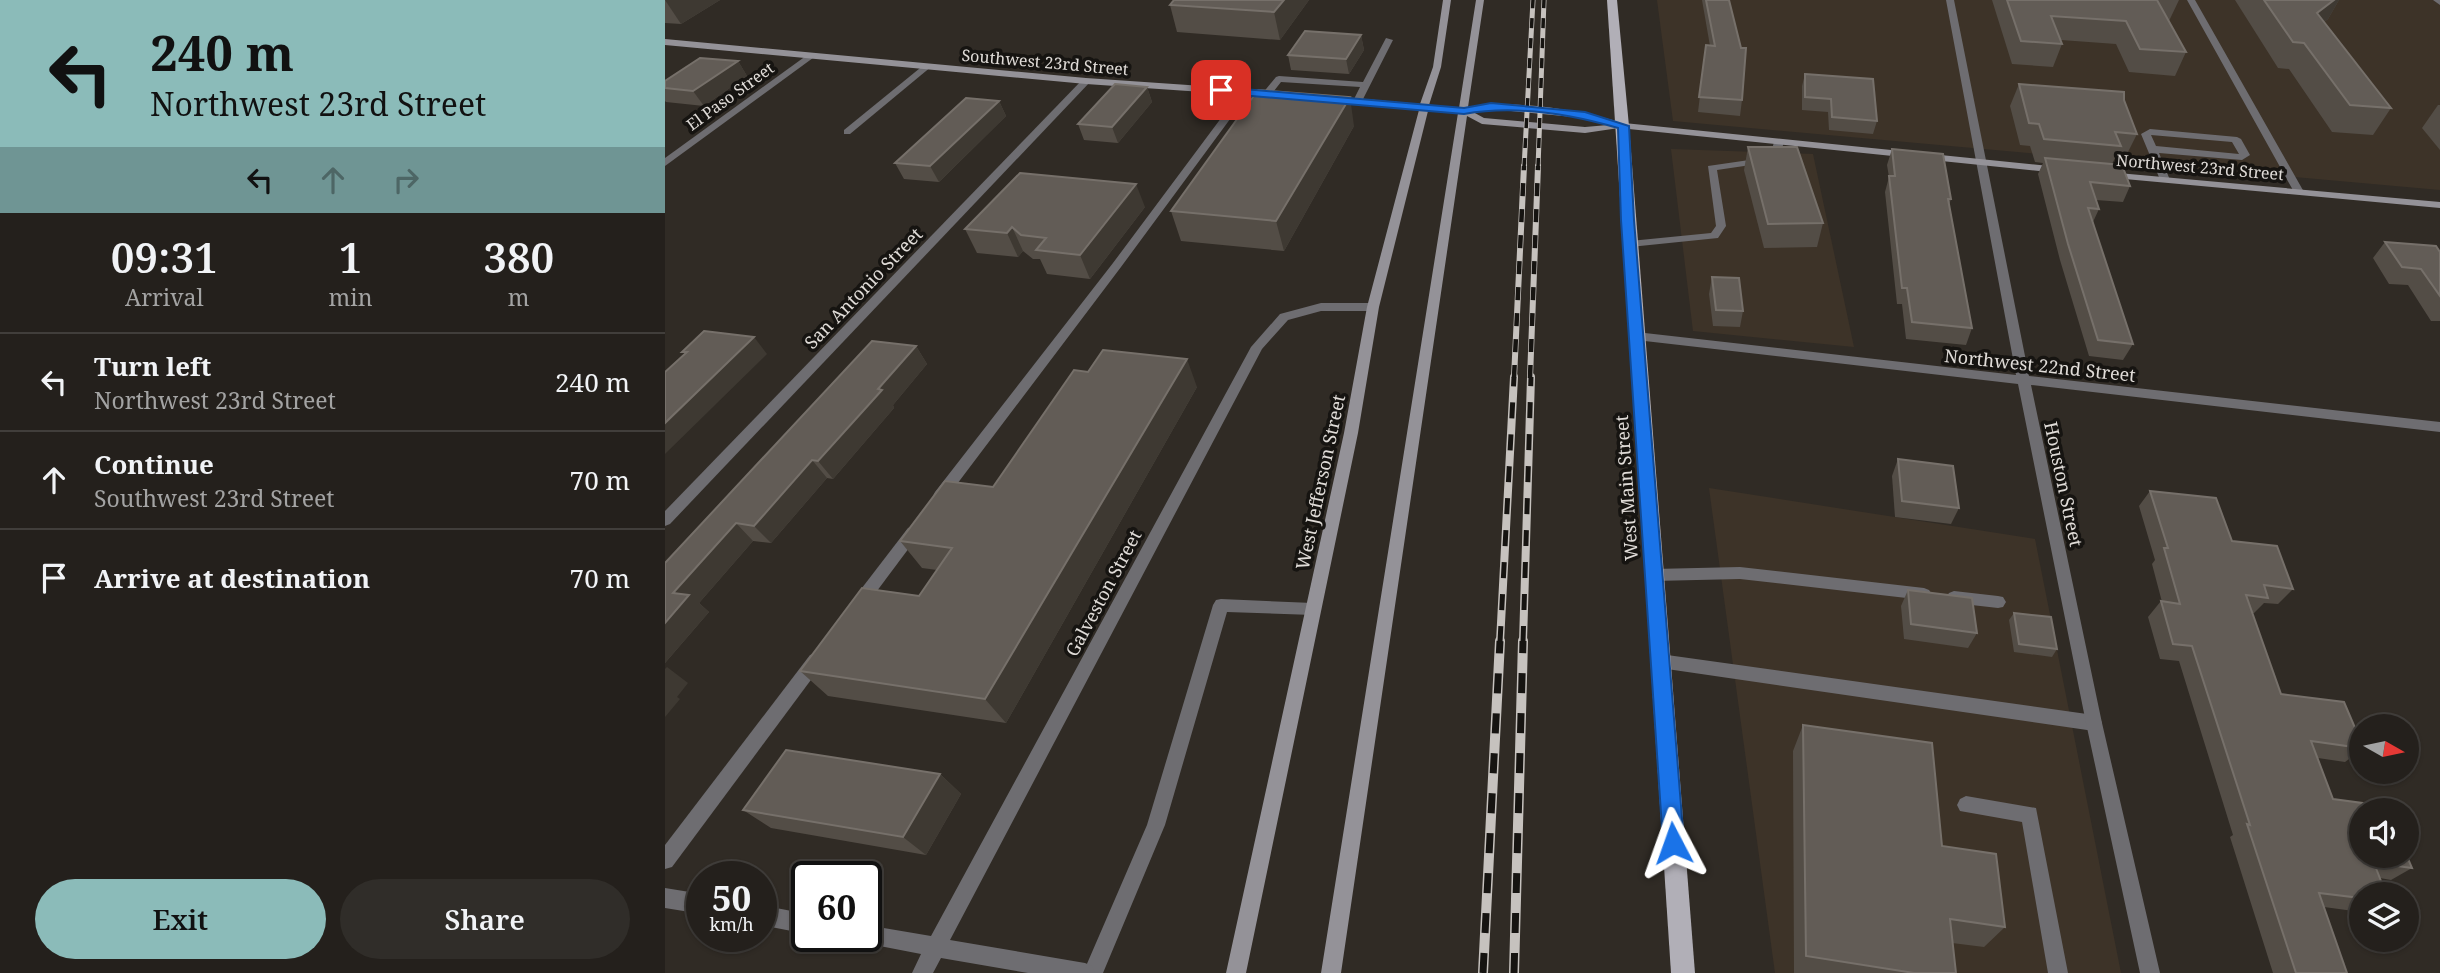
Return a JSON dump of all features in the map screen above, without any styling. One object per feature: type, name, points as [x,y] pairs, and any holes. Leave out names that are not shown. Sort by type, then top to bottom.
[{"type":"main road","name":"West Jefferson Street","points":[[1236,973],[1351,433],[1373,307],[1424,107],[1437,67],[1447,0]]},
{"type":"main road","points":[[1331,973],[1480,0]]},
{"type":"main road","name":"West Main Street","points":[[1612,0],[1683,973]]},
{"type":"main road","name":"Southwest 23rd Street","points":[[665,42],[1086,81],[1280,95]]},
{"type":"main road","points":[[1319,98],[1464,111],[1491,106],[1585,115],[1623,126],[2074,172]]},
{"type":"main road","points":[[1464,111],[1482,121],[1538,127],[1585,130],[1623,126]]},
{"type":"main road","name":"Northwest 23rd Street","points":[[2100,174],[2440,205]]},
{"type":"street","name":"Houston Street","points":[[1950,0],[2094,723],[2150,973]]},
{"type":"street","points":[[2192,0],[2299,192]]},
{"type":"street","points":[[1358,101],[1389,40]]},
{"type":"street","name":"El Paso Street","points":[[665,163],[670,156],[813,55]]},
{"type":"street","points":[[847,132],[928,66]]},
{"type":"street","points":[[1267,94],[1279,79],[1366,85]]},
{"type":"street","name":"San Antonio Street","points":[[665,520],[1086,81]]},
{"type":"street","points":[[849,616],[1117,265],[1245,92]]},
{"type":"street","points":[[2153,149],[2242,157],[2245,155],[2238,141],[2234,139],[2150,132],[2146,134],[2165,180]]},
{"type":"street","points":[[1630,244],[1714,236],[1721,226],[1712,168],[1730,162],[1763,163],[1774,159],[1779,142]]},
{"type":"street","name":"Galveston Street","points":[[922,973],[1257,347],[1284,317],[1321,307],[1373,307]]},
{"type":"street","name":"Northwest 22nd Street","points":[[1636,336],[2440,426]]},
{"type":"street","points":[[1654,575],[1740,573],[1998,602]]},
{"type":"street","points":[[1093,973],[1156,825],[1221,605],[1313,609]]},
{"type":"street","points":[[665,860],[824,649]]},
{"type":"street","points":[[1660,661],[2094,723]]},
{"type":"street","points":[[1966,805],[2030,814],[2058,973]]},
{"type":"street","points":[[665,898],[686,901]]},
{"type":"street","points":[[882,938],[1085,973]]},
{"type":"shaded area","points":[[1657,0],[2440,0],[2440,190],[1673,121]]},
{"type":"shaded area","points":[[1671,149],[1813,154],[1854,347],[1693,331]]},
{"type":"shaded area","points":[[1709,488],[2035,539],[2121,973],[1775,973]]},
{"type":"building","points":[[1174,0],[1284,0],[1274,12],[1170,5]]},
{"type":"building","points":[[1706,0],[1729,0],[1741,48],[1746,48],[1742,100],[1699,97],[1706,45],[1715,46]]},
{"type":"building","points":[[2007,0],[2157,0],[2186,52],[2140,49],[2126,21],[2051,16],[2062,44],[2021,41]]},
{"type":"building","points":[[2264,0],[2334,0],[2317,13],[2391,108],[2350,105],[2304,43],[2293,42]]},
{"type":"building","points":[[1305,31],[1361,35],[1346,59],[1288,55]]},
{"type":"building","points":[[700,58],[738,61],[693,91],[665,88],[665,81]]},
{"type":"building","points":[[1805,74],[1873,79],[1877,121],[1832,117],[1831,99],[1805,97]]},
{"type":"building","points":[[1115,84],[1147,87],[1112,127],[1078,124]]},
{"type":"building","points":[[2019,84],[2124,92],[2124,100],[2137,134],[2115,132],[2121,146],[2044,139],[2039,124],[2029,123]]},
{"type":"building","points":[[1258,90],[1350,97],[1276,221],[1171,211]]},
{"type":"building","points":[[966,98],[999,101],[930,166],[895,163]]},
{"type":"building","points":[[1748,147],[1797,147],[1823,223],[1768,224]]},
{"type":"building","points":[[1892,149],[1943,154],[1951,199],[1948,199],[1972,328],[1912,322],[1907,288],[1902,288],[1889,176],[1895,176]]},
{"type":"building","points":[[2045,158],[2122,165],[2130,186],[2090,182],[2099,209],[2088,208],[2133,344],[2098,340]]},
{"type":"building","points":[[1020,173],[1136,184],[1080,255],[1036,250],[1046,238],[1021,235],[1012,227],[1007,233],[965,229]]},
{"type":"building","points":[[2385,242],[2436,246],[2440,252],[2440,296],[2421,269],[2402,267]]},
{"type":"building","points":[[1712,277],[1739,278],[1743,311],[1716,310]]},
{"type":"building","points":[[704,331],[754,337],[665,423],[665,372],[687,352],[682,352]]},
{"type":"building","points":[[872,341],[916,346],[878,389],[882,390],[818,461],[812,460],[754,526],[736,523],[673,593],[689,595],[665,623],[665,563]]},
{"type":"building","points":[[1103,350],[1187,359],[985,699],[800,671],[862,588],[919,596],[952,548],[900,541],[945,481],[993,487],[1074,370],[1088,372]]},
{"type":"building","points":[[1898,459],[1953,466],[1959,508],[1902,501]]},
{"type":"building","points":[[2150,491],[2216,498],[2232,541],[2277,546],[2293,589],[2264,585],[2268,598],[2246,595],[2281,694],[2344,702],[2349,714],[2349,746],[2311,741],[2333,799],[2349,801],[2349,868],[2376,868],[2381,882],[2349,882],[2349,897],[2319,893],[2347,973],[2296,973],[2192,646],[2173,644],[2161,601],[2180,604],[2164,548],[2168,548]]},
{"type":"building","points":[[1908,590],[1972,598],[1977,633],[1911,624]]},
{"type":"building","points":[[2014,613],[2051,617],[2057,649],[2019,644]]},
{"type":"building","points":[[1803,725],[1932,743],[1942,846],[1996,854],[2005,927],[1950,919],[1956,973],[1914,973],[1806,956]]},
{"type":"building","points":[[786,750],[940,774],[903,837],[743,810]]},
{"type":"railway","points":[[1524,168],[1533,0]]},
{"type":"railway","points":[[1538,168],[1544,0]]},
{"type":"railway","points":[[1514,378],[1524,166]]},
{"type":"railway","points":[[1530,378],[1538,166]]},
{"type":"railway","points":[[1500,642],[1514,377]]},
{"type":"railway","points":[[1523,642],[1531,377]]},
{"type":"railway","points":[[1483,973],[1500,641]]},
{"type":"railway","points":[[1514,973],[1523,641]]},
{"type":"route","points":[[1221,90],[1464,111],[1491,106],[1585,115],[1623,126],[1627,220],[1673,843]]}]
